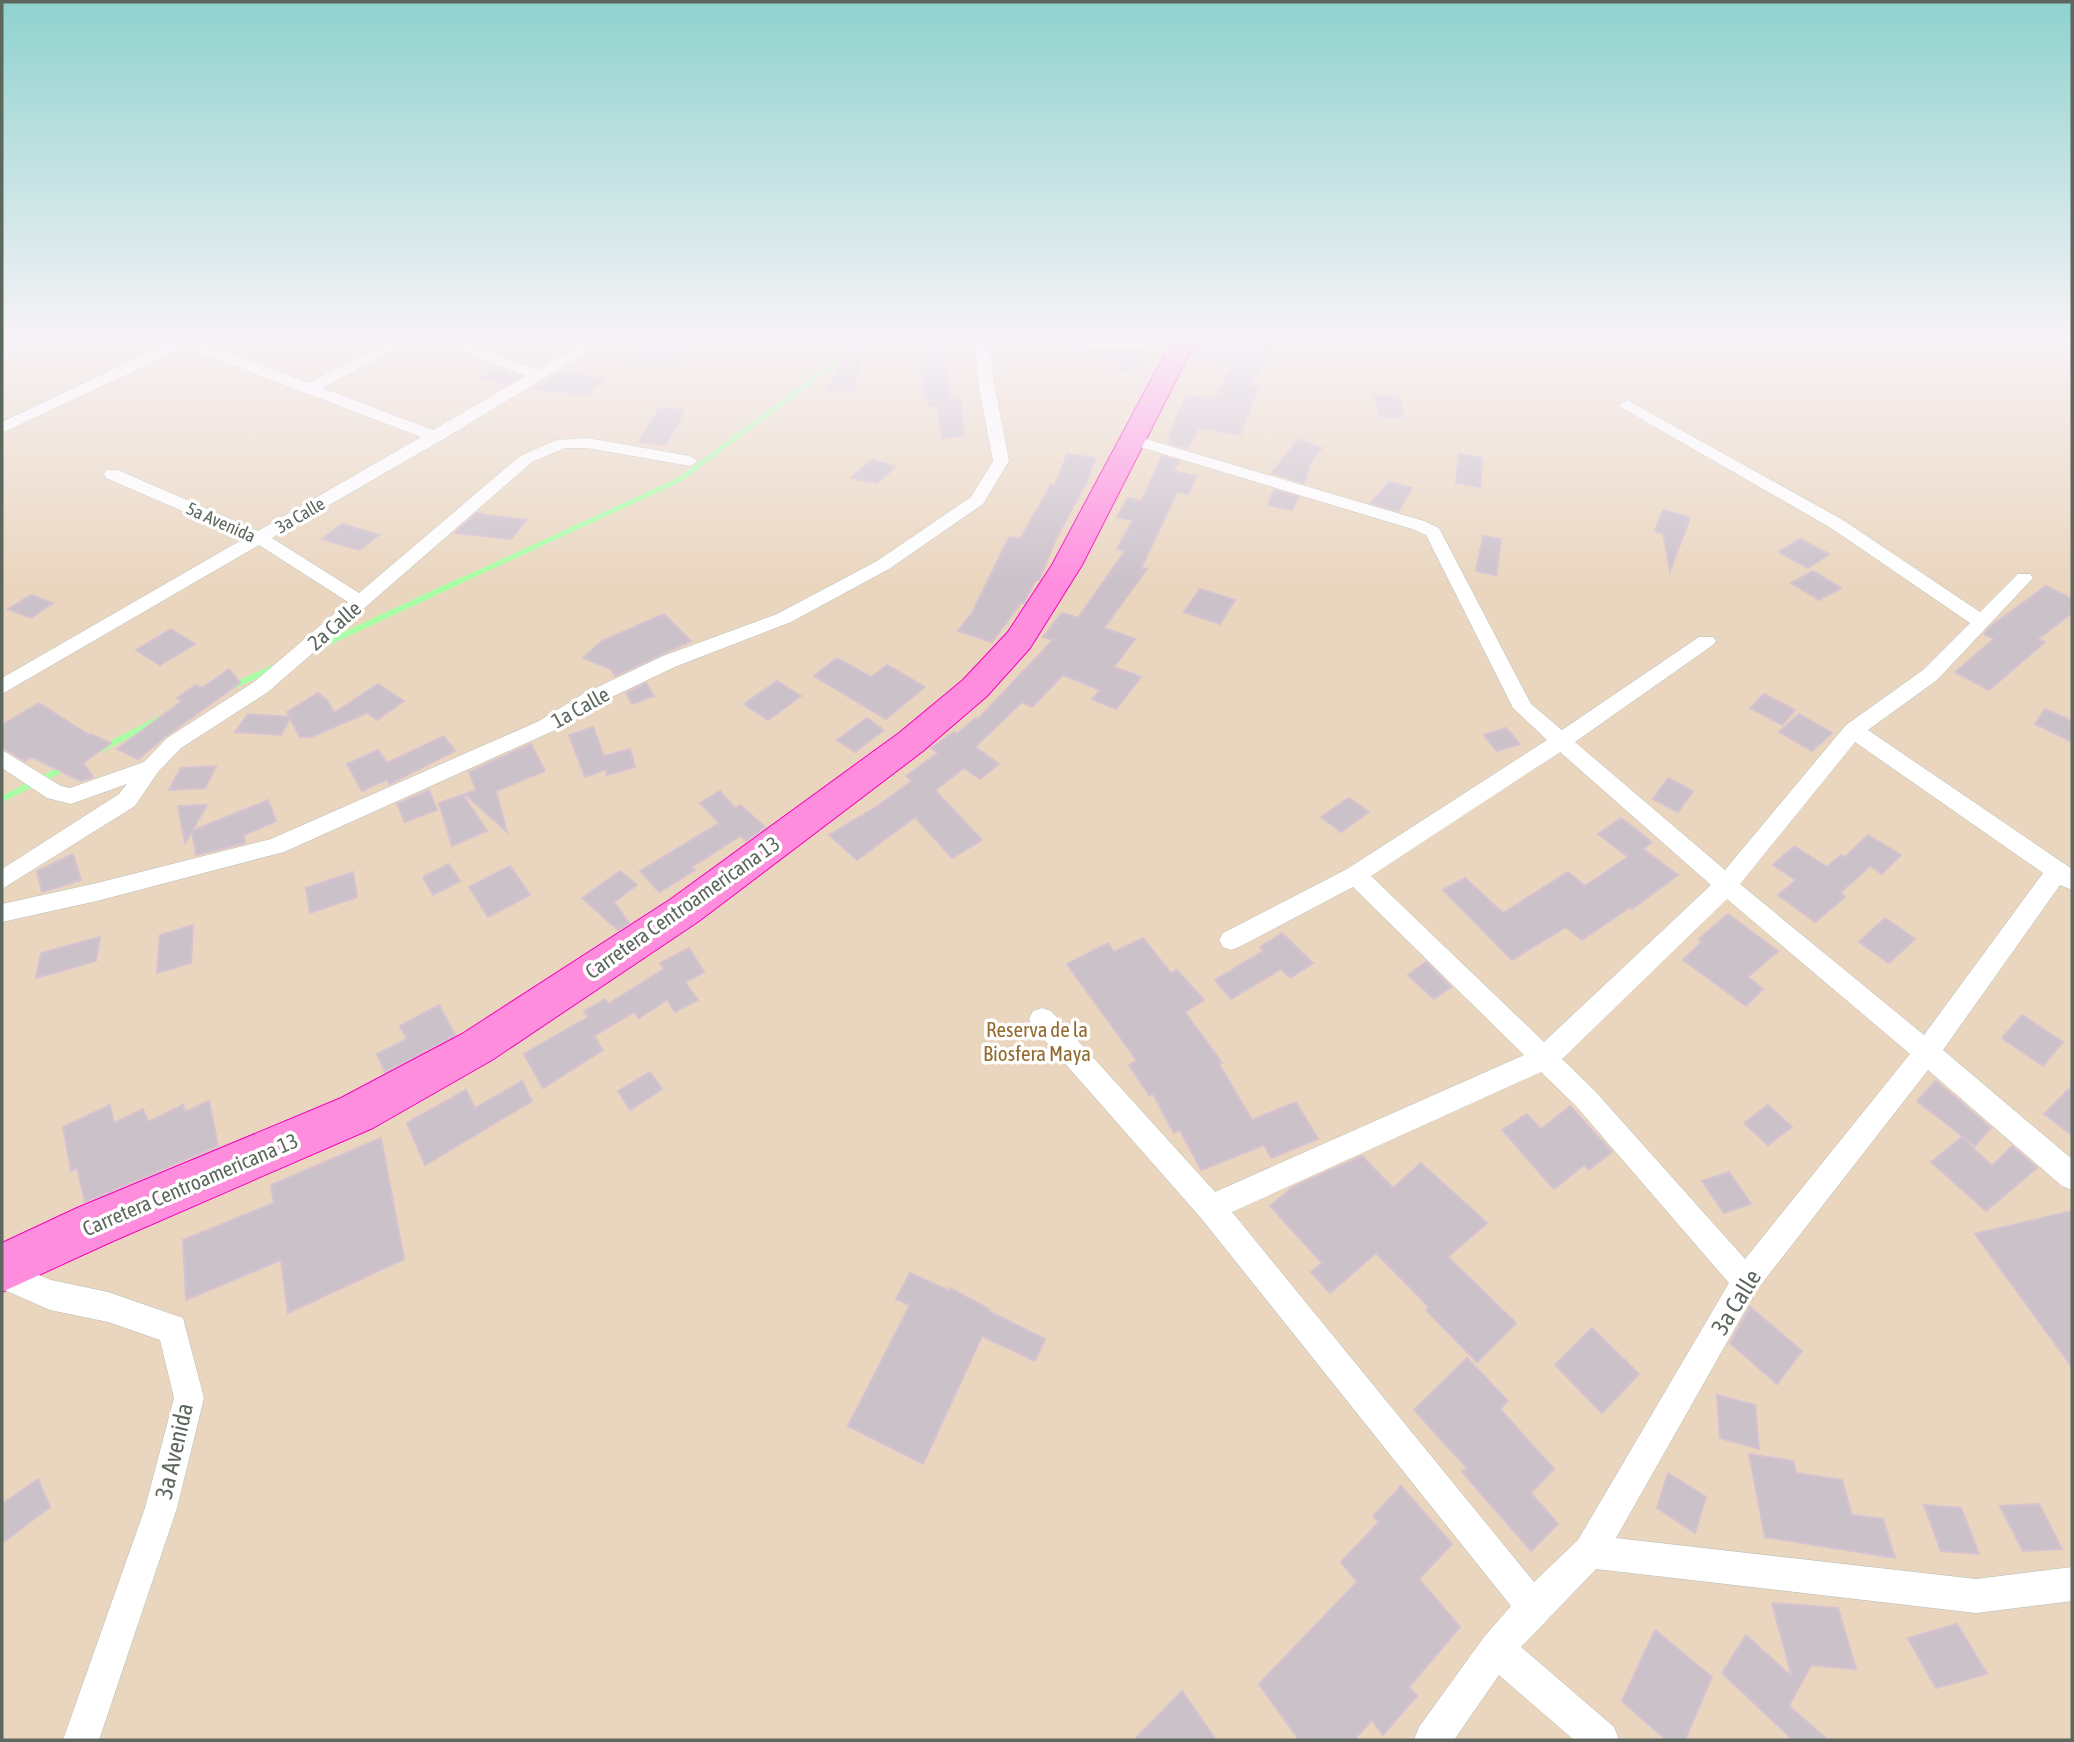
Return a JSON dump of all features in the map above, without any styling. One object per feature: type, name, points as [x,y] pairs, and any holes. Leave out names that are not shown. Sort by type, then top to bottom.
[{"type":"highway","name":"Carretera Centroamericana 13","points":[[2,1268],[93,1225],[358,1113],[477,1047],[685,910],[911,743],[975,688],[1019,640],[1060,576],[1142,422]]},
{"type":"street","points":[[397,422],[436,437]]},
{"type":"street","name":"3a Calle","points":[[2,687],[461,422]]},
{"type":"street","name":"1a Calle","points":[[2,913],[97,892],[276,846],[546,726],[590,699],[670,661],[783,618],[883,565],[977,500],[1001,461],[994,422]]},
{"type":"street","points":[[1657,422],[1837,524],[1982,622]]},
{"type":"street","points":[[1133,440],[1418,525],[1433,532],[1523,708],[1726,885],[2072,1177]]},
{"type":"street","name":"2a Calle","points":[[2,880],[127,800],[151,766],[174,743],[261,687],[526,460],[563,443],[587,443],[690,461]]},
{"type":"street","name":"5a Avenida","points":[[112,474],[260,538],[361,602]]},
{"type":"street","points":[[1211,1209],[1545,1058],[1726,885],[1853,730],[1930,675],[2024,578]]},
{"type":"street","points":[[1231,940],[1355,876],[1562,741],[1706,641]]},
{"type":"street","points":[[1853,730],[2065,876]]},
{"type":"street","points":[[2,758],[55,792],[71,796],[151,766]]},
{"type":"street","points":[[1355,876],[1585,1098],[1746,1281]]},
{"type":"street","name":"3a Calle","points":[[1432,1740],[1496,1649],[1533,1607],[1590,1552],[1746,1281],[2065,876]]},
{"type":"street","points":[[1042,1019],[1211,1209],[1533,1607]]},
{"type":"street","name":"3a Avenida","points":[[2,1274],[50,1295],[108,1307],[172,1329],[189,1398],[161,1508],[81,1740]]},
{"type":"street","points":[[1590,1552],[1976,1596],[2072,1584]]},
{"type":"street","points":[[1496,1649],[1601,1740]]},
{"type":"green space","name":"Reserva de la Biosfera Maya","points":[[2,422],[2072,422],[2072,1740],[2,1740]]},
{"type":"building","points":[[651,422],[678,422],[666,445],[639,442]]},
{"type":"building","points":[[940,422],[963,422],[964,436],[942,438]]},
{"type":"building","points":[[1175,422],[1245,422],[1240,435],[1199,428],[1187,448],[1169,443],[1168,438]]},
{"type":"building","points":[[1298,440],[1322,448],[1311,461],[1304,483],[1272,473]]},
{"type":"building","points":[[1067,454],[1095,458],[1088,479],[1056,539],[1039,580],[1035,581],[1024,603],[1021,603],[992,642],[958,631],[972,613],[1009,537],[1020,539],[1051,485],[1055,486]]},
{"type":"building","points":[[1459,454],[1482,458],[1480,487],[1456,483]]},
{"type":"building","points":[[1162,456],[1179,461],[1173,471],[1196,476],[1188,494],[1177,492],[1141,568],[1147,569],[1104,628],[1135,639],[1114,667],[1141,677],[1116,709],[1092,699],[1100,690],[1063,675],[1032,707],[1022,702],[975,747],[999,764],[980,779],[964,768],[935,790],[982,840],[952,858],[915,817],[857,860],[829,835],[876,807],[912,781],[906,776],[938,753],[931,748],[954,732],[957,734],[975,718],[978,719],[1053,640],[1043,637],[1062,613],[1078,618],[1125,551],[1117,549],[1133,520],[1117,517],[1128,498],[1142,501]]},
{"type":"building","points":[[872,460],[895,467],[877,483],[851,478]]},
{"type":"building","points":[[1389,482],[1412,488],[1398,511],[1371,503]]},
{"type":"building","points":[[1274,490],[1298,497],[1292,510],[1268,505]]},
{"type":"building","points":[[1663,510],[1690,518],[1670,571],[1663,533],[1655,531]]},
{"type":"building","points":[[477,513],[526,520],[511,539],[455,533]]},
{"type":"building","points":[[342,524],[379,535],[359,550],[322,539]]},
{"type":"building","points":[[1483,536],[1501,539],[1496,575],[1476,571]]},
{"type":"building","points":[[1800,539],[1829,554],[1808,568],[1779,552]]},
{"type":"building","points":[[1813,571],[1841,588],[1819,600],[1791,583]]},
{"type":"building","points":[[2046,586],[2072,599],[2072,613],[2038,639],[2045,642],[1989,690],[1955,672],[1994,639],[1984,634],[1991,626]]},
{"type":"building","points":[[1200,589],[1235,600],[1220,624],[1184,612]]},
{"type":"building","points":[[31,595],[53,603],[31,618],[8,609]]},
{"type":"building","points":[[664,614],[691,641],[615,676],[611,669],[583,658],[602,641]]},
{"type":"building","points":[[171,629],[195,644],[160,665],[136,650]]},
{"type":"building","points":[[837,658],[871,677],[887,665],[925,687],[886,719],[814,676]]},
{"type":"building","points":[[229,669],[240,683],[138,759],[117,749],[182,701],[177,698],[196,685],[202,688]]},
{"type":"building","points":[[777,681],[801,696],[768,720],[744,704]]},
{"type":"building","points":[[646,683],[654,696],[632,704],[626,693]]},
{"type":"building","points":[[378,684],[404,701],[377,720],[367,713],[311,737],[300,737],[290,718],[281,735],[235,732],[248,714],[290,717],[287,712],[318,693],[328,701],[334,713]]},
{"type":"building","points":[[1764,694],[1795,710],[1782,725],[1750,708]]},
{"type":"building","points":[[39,703],[89,735],[111,743],[83,763],[93,777],[81,781],[32,757],[25,761],[2,747],[2,725]]},
{"type":"building","points":[[2045,709],[2072,721],[2072,742],[2035,724]]},
{"type":"building","points":[[1799,714],[1832,733],[1812,751],[1779,732]]},
{"type":"building","points":[[867,718],[884,730],[855,752],[837,740]]},
{"type":"building","points":[[593,727],[604,756],[630,749],[635,767],[607,775],[606,769],[585,777],[569,735]]},
{"type":"building","points":[[1506,728],[1520,744],[1497,751],[1484,735]]},
{"type":"building","points":[[444,736],[455,751],[389,784],[387,779],[362,791],[347,764],[378,750],[387,763]]},
{"type":"building","points":[[531,744],[545,771],[496,791],[507,832],[465,794],[476,790],[469,772]]},
{"type":"building","points":[[216,766],[205,788],[169,790],[181,768]]},
{"type":"building","points":[[1668,778],[1693,791],[1678,812],[1653,799]]},
{"type":"building","points":[[429,790],[437,810],[405,822],[397,804]]},
{"type":"building","points":[[720,791],[735,808],[740,805],[765,827],[746,841],[740,836],[692,867],[695,870],[659,892],[640,871],[719,823],[700,803]]},
{"type":"building","points":[[463,795],[487,831],[452,846],[439,803]]},
{"type":"building","points":[[1349,798],[1369,812],[1341,832],[1321,817]]},
{"type":"building","points":[[268,800],[276,821],[244,835],[245,843],[196,855],[192,831]]},
{"type":"building","points":[[207,805],[185,843],[178,806]]},
{"type":"building","points":[[1621,818],[1652,842],[1643,849],[1678,875],[1632,909],[1630,907],[1582,940],[1566,927],[1512,960],[1443,890],[1465,878],[1503,913],[1568,872],[1585,886],[1628,857],[1598,834]]},
{"type":"building","points":[[1868,835],[1901,855],[1882,874],[1870,866],[1840,893],[1845,897],[1815,922],[1778,895],[1796,880],[1773,865],[1794,846],[1827,867],[1841,855],[1845,857]]},
{"type":"building","points":[[73,854],[81,880],[42,892],[37,871]]},
{"type":"building","points":[[449,864],[460,881],[433,895],[423,877]]},
{"type":"building","points":[[510,866],[530,895],[488,917],[469,887]]},
{"type":"building","points":[[620,871],[637,885],[614,902],[629,923],[618,930],[582,898]]},
{"type":"building","points":[[353,872],[357,897],[310,913],[306,888]]},
{"type":"building","points":[[1728,914],[1778,951],[1748,977],[1763,989],[1746,1006],[1683,960],[1702,942],[1699,939]]},
{"type":"building","points":[[1885,918],[1915,939],[1889,963],[1859,942]]},
{"type":"building","points":[[193,925],[191,963],[157,973],[160,935]]},
{"type":"building","points":[[1282,933],[1313,963],[1290,978],[1281,969],[1231,999],[1215,980],[1263,951],[1260,947]]},
{"type":"building","points":[[100,937],[96,961],[36,978],[41,953]]},
{"type":"building","points":[[1143,938],[1171,973],[1177,970],[1204,1000],[1185,1012],[1222,1063],[1219,1064],[1252,1120],[1296,1102],[1318,1139],[1271,1158],[1264,1145],[1201,1170],[1180,1130],[1174,1133],[1153,1094],[1149,1095],[1129,1065],[1137,1061],[1067,964],[1108,943],[1114,952]]},
{"type":"building","points":[[689,948],[704,972],[685,982],[698,1000],[675,1012],[667,1000],[639,1018],[634,1012],[594,1036],[603,1050],[543,1088],[524,1054],[588,1017],[584,1011],[605,999],[608,1004],[664,969],[660,963]]},
{"type":"building","points":[[1426,962],[1451,987],[1434,999],[1408,975]]},
{"type":"building","points":[[439,1005],[455,1035],[385,1072],[377,1054],[407,1039],[400,1026]]},
{"type":"building","points":[[2022,1015],[2063,1042],[2043,1066],[2002,1038]]},
{"type":"building","points":[[650,1072],[662,1089],[630,1110],[618,1091]]},
{"type":"building","points":[[522,1081],[532,1101],[425,1165],[407,1123],[466,1090],[475,1108]]},
{"type":"building","points":[[1936,1081],[1991,1128],[1975,1146],[1917,1101]]},
{"type":"building","points":[[2072,1086],[2072,1135],[2044,1114]]},
{"type":"building","points":[[209,1101],[218,1146],[85,1202],[77,1168],[71,1171],[63,1127],[110,1105],[114,1123],[143,1109],[148,1122],[183,1105],[185,1112]]},
{"type":"building","points":[[1768,1105],[1792,1127],[1768,1145],[1744,1123]]},
{"type":"building","points":[[1570,1106],[1612,1152],[1589,1170],[1584,1165],[1554,1189],[1502,1130],[1527,1114],[1541,1129]]},
{"type":"building","points":[[1962,1137],[1992,1166],[2012,1146],[2037,1168],[1986,1211],[1931,1162]]},
{"type":"building","points":[[381,1138],[404,1259],[288,1313],[281,1260],[186,1300],[183,1240],[274,1203],[271,1185]]},
{"type":"building","points":[[1362,1156],[1393,1188],[1421,1163],[1487,1223],[1448,1257],[1516,1323],[1477,1362],[1426,1310],[1429,1307],[1376,1253],[1330,1293],[1311,1272],[1322,1263],[1270,1206],[1293,1187]]},
{"type":"building","points":[[1729,1172],[1751,1204],[1724,1213],[1702,1181]]},
{"type":"building","points":[[2072,1211],[2072,1367],[1975,1234]]},
{"type":"building","points":[[910,1273],[949,1291],[950,1288],[989,1309],[988,1311],[1045,1339],[1035,1361],[982,1336],[923,1464],[848,1426],[910,1305],[896,1299]]},
{"type":"building","points":[[1750,1307],[1802,1351],[1777,1384],[1730,1343]]},
{"type":"building","points":[[1592,1328],[1639,1374],[1602,1413],[1555,1365]]},
{"type":"building","points":[[1467,1358],[1508,1401],[1500,1409],[1554,1469],[1531,1493],[1558,1524],[1531,1551],[1462,1472],[1467,1468],[1414,1410]]},
{"type":"building","points":[[1717,1395],[1755,1405],[1759,1449],[1720,1438]]},
{"type":"building","points":[[1749,1454],[1793,1461],[1796,1473],[1842,1480],[1852,1515],[1883,1519],[1895,1558],[1765,1537]]},
{"type":"building","points":[[1668,1473],[1706,1497],[1695,1533],[1657,1508]]},
{"type":"building","points":[[38,1479],[50,1507],[2,1543],[2,1504]]},
{"type":"building","points":[[1401,1486],[1452,1544],[1419,1579],[1460,1627],[1409,1687],[1417,1696],[1383,1735],[1372,1720],[1354,1740],[1299,1740],[1259,1684],[1357,1582],[1341,1562],[1379,1522],[1373,1516]]},
{"type":"building","points":[[2039,1504],[2062,1549],[2023,1551],[2000,1506]]},
{"type":"building","points":[[1924,1505],[1961,1508],[1979,1554],[1941,1551]]},
{"type":"building","points":[[1772,1603],[1838,1608],[1856,1669],[1811,1665],[1789,1706],[1828,1740],[1793,1740],[1722,1673],[1746,1635],[1792,1677]]},
{"type":"building","points":[[1957,1624],[1987,1674],[1936,1688],[1908,1638]]},
{"type":"building","points":[[1655,1630],[1712,1677],[1685,1740],[1666,1740],[1622,1701]]},
{"type":"building","points":[[1182,1691],[1216,1740],[1134,1740]]},
{"type":"waterway","points":[[458,582],[679,480],[756,422]]},
{"type":"waterway","points":[[314,649],[462,580]]},
{"type":"waterway","points":[[231,687],[275,667]]},
{"type":"waterway","points":[[99,750],[160,719]]},
{"type":"waterway","points":[[2,799],[66,767]]}]
